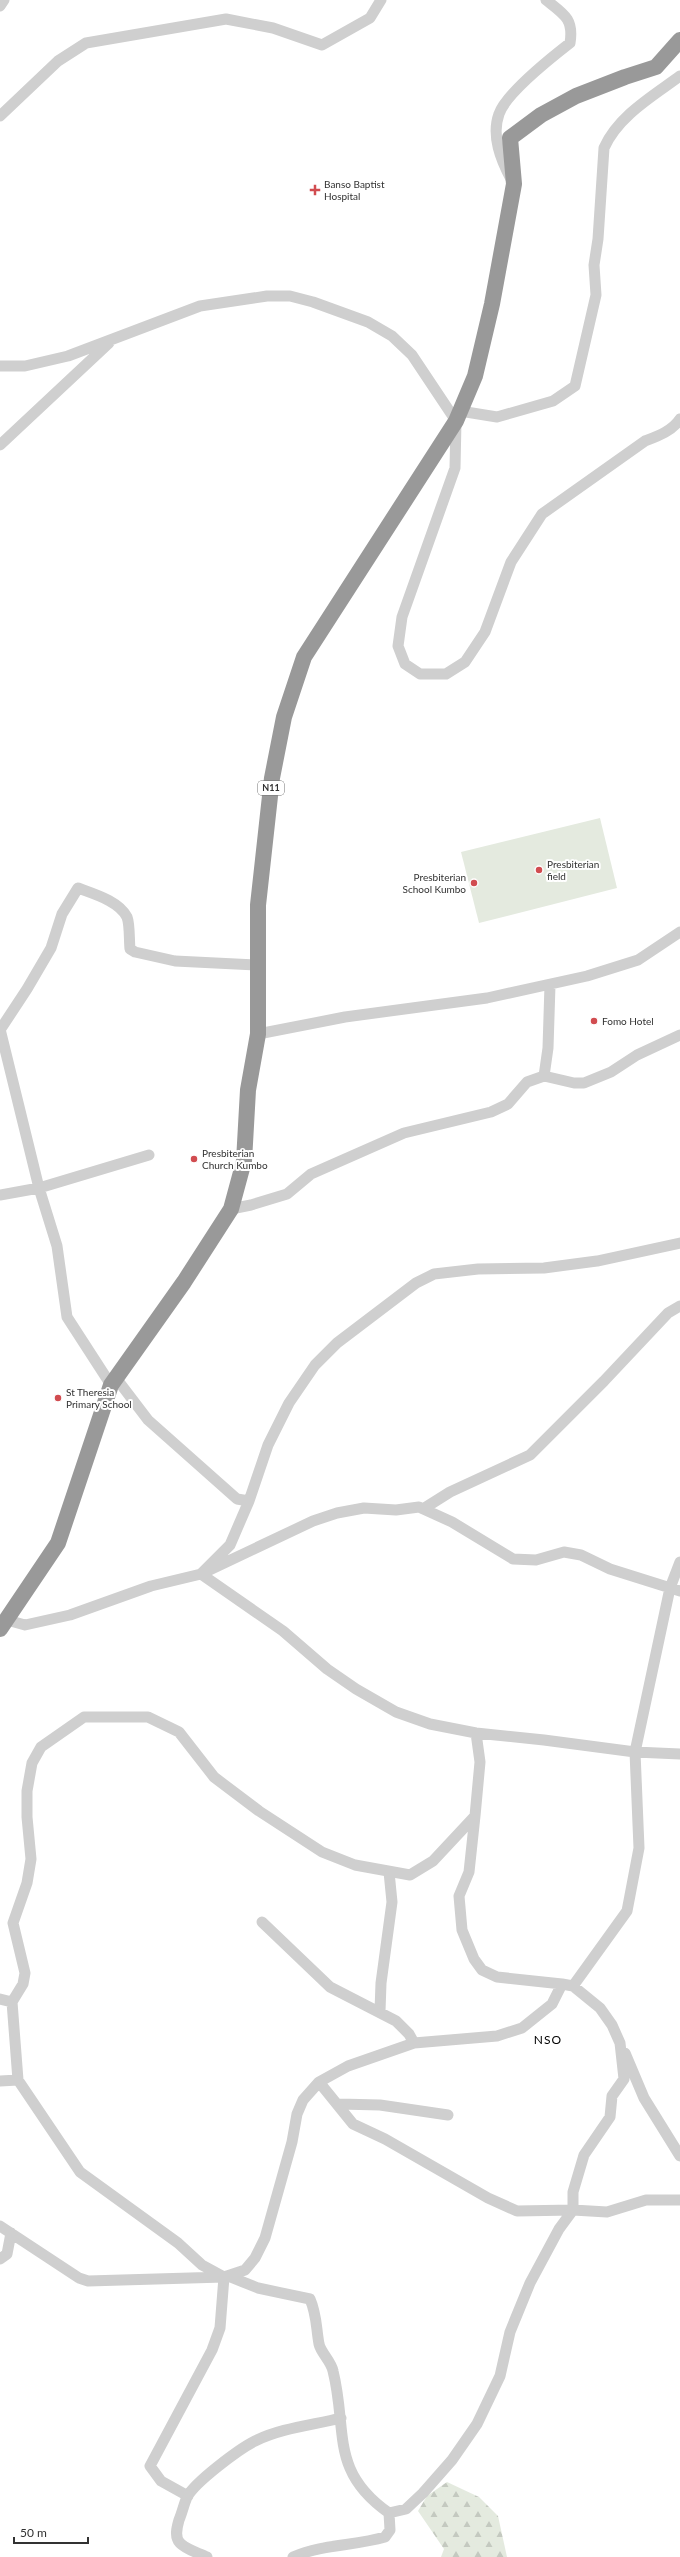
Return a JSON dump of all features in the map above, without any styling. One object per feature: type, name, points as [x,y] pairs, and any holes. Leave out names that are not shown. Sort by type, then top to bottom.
[{"type":"highway","name":"N11","points":[[4,1625],[58,1543],[114,1382],[184,1282],[231,1209],[244,1161],[248,1090],[258,1034],[256,965],[258,905],[272,778],[284,718],[304,657],[458,416],[477,368],[492,304],[514,184],[510,138],[541,115],[576,96],[656,67],[680,40]]},
{"type":"street","points":[[0,6],[4,0]]},
{"type":"street","points":[[0,116],[58,61],[86,42],[226,19],[273,28],[322,45],[370,18],[381,0]]},
{"type":"street","points":[[514,184],[501,160],[496,135],[499,114],[516,91],[543,65],[570,43],[573,29],[566,16],[546,0]]},
{"type":"street","points":[[458,416],[497,417],[553,401],[575,386],[596,295],[594,265],[598,239],[604,148],[610,134],[636,108],[680,76]]},
{"type":"street","points":[[0,366],[25,366],[68,356],[200,306],[267,296],[290,296],[368,322],[392,336],[412,355],[458,416],[455,468],[402,617],[398,646],[405,664],[420,674],[446,674],[465,662],[485,632],[511,562],[542,514],[645,441],[661,434],[676,424],[680,419]]},
{"type":"street","points":[[0,445],[114,339]]},
{"type":"street","points":[[249,1501],[237,1499],[148,1420],[114,1382],[67,1317],[57,1246],[40,1188],[0,1030],[28,990],[51,948],[62,914],[78,888],[101,896],[119,908],[127,918],[130,949],[136,952],[175,961],[256,965]]},
{"type":"street","points":[[258,1034],[345,1017],[487,998],[550,985],[638,960],[680,932]]},
{"type":"street","points":[[544,1076],[548,1048],[550,985]]},
{"type":"street","points":[[231,1209],[251,1206],[287,1194],[311,1174],[404,1133],[491,1112],[508,1104],[527,1082],[544,1076],[574,1083],[584,1083],[611,1072],[637,1055],[680,1035]]},
{"type":"street","points":[[0,1195],[40,1188],[150,1155]]},
{"type":"street","points":[[201,1574],[230,1545],[249,1501],[268,1445],[289,1403],[314,1366],[337,1343],[416,1282],[434,1274],[478,1269],[544,1268],[582,1263],[680,1243]]},
{"type":"street","points":[[423,1509],[450,1492],[530,1455],[604,1381],[668,1313],[680,1306]]},
{"type":"street","points":[[4,1625],[25,1624],[70,1615],[151,1586],[201,1574],[313,1521],[337,1513],[364,1508],[423,1509],[452,1522],[513,1559],[536,1560],[564,1552],[581,1555],[610,1569],[675,1589]]},
{"type":"street","points":[[0,2226],[79,2278],[88,2281],[226,2276],[251,2265],[265,2238],[292,2142],[297,2114],[303,2100],[319,2082],[348,2066],[414,2043],[497,2036],[522,2028],[552,2004],[627,1910],[638,1848],[635,1752],[675,1589],[680,1562]]},
{"type":"street","points":[[201,1574],[283,1631],[326,1669],[356,1689],[396,1712],[430,1724],[476,1733],[635,1752],[680,1754]]},
{"type":"street","points":[[293,2557],[325,2546],[362,2544],[385,2537],[390,2530],[389,2513],[362,2489],[351,2472],[343,2452],[341,2418],[333,2369],[319,2345],[316,2314],[310,2299],[258,2288],[202,2265],[178,2243],[80,2172],[18,2080],[12,2002],[23,1984],[25,1973],[12,1923],[27,1883],[31,1859],[26,1817],[27,1791],[32,1762],[42,1747],[84,1717],[148,1717],[179,1732],[214,1777],[259,1811],[322,1852],[355,1865],[410,1875],[433,1861],[475,1816]]},
{"type":"street","points":[[476,1733],[480,1762],[475,1816],[469,1872],[459,1896],[462,1930],[472,1954],[482,1970],[497,1977],[567,1985],[600,2008],[612,2025],[644,2098],[680,2156]]},
{"type":"street","points":[[380,2011],[382,1977],[392,1902],[390,1872]]},
{"type":"street","points":[[262,1922],[330,1987],[380,2011],[396,2021],[409,2034],[414,2043]]},
{"type":"street","points":[[0,1999],[12,2002]]},
{"type":"street","points":[[389,2513],[406,2509],[423,2494],[452,2460],[477,2424],[500,2376],[510,2332],[530,2283],[559,2228],[573,2210],[573,2192],[584,2155],[610,2118],[612,2096],[624,2079],[620,2043]]},
{"type":"street","points":[[0,2081],[18,2080]]},
{"type":"street","points":[[319,2082],[339,2104],[353,2124],[385,2138],[488,2198],[517,2211],[573,2210],[607,2212],[646,2200],[680,2200]]},
{"type":"street","points":[[339,2104],[380,2105],[448,2115]]},
{"type":"street","points":[[0,2258],[7,2254],[11,2233]]},
{"type":"street","points":[[188,2496],[161,2481],[150,2466],[215,2342],[220,2328],[223,2310],[226,2276]]},
{"type":"street","points":[[208,2557],[186,2548],[180,2543],[177,2536],[176,2528],[188,2496],[213,2472],[255,2441],[273,2434],[341,2418]]},
{"type":"green space","name":"Presbiterian field","points":[[600,818],[617,888],[479,923],[461,852]]},
{"type":"green space","points":[[447,2482],[479,2497],[498,2516],[507,2557],[441,2557],[444,2549],[418,2511],[427,2496]]},
{"type":"place","name":"Banso Baptist Hospital","points":[[315,190]]},
{"type":"place","name":"Presbiterian field","points":[[539,870]]},
{"type":"place","name":"Presbiterian School Kumbo","points":[[474,883]]},
{"type":"place","name":"Fomo Hotel","points":[[594,1021]]},
{"type":"place","name":"Presbiterian Church Kumbo","points":[[194,1159]]},
{"type":"place","name":"St Theresia Primary School","points":[[58,1398]]},
{"type":"district","name":"NSO","points":[[548,2040]]}]
